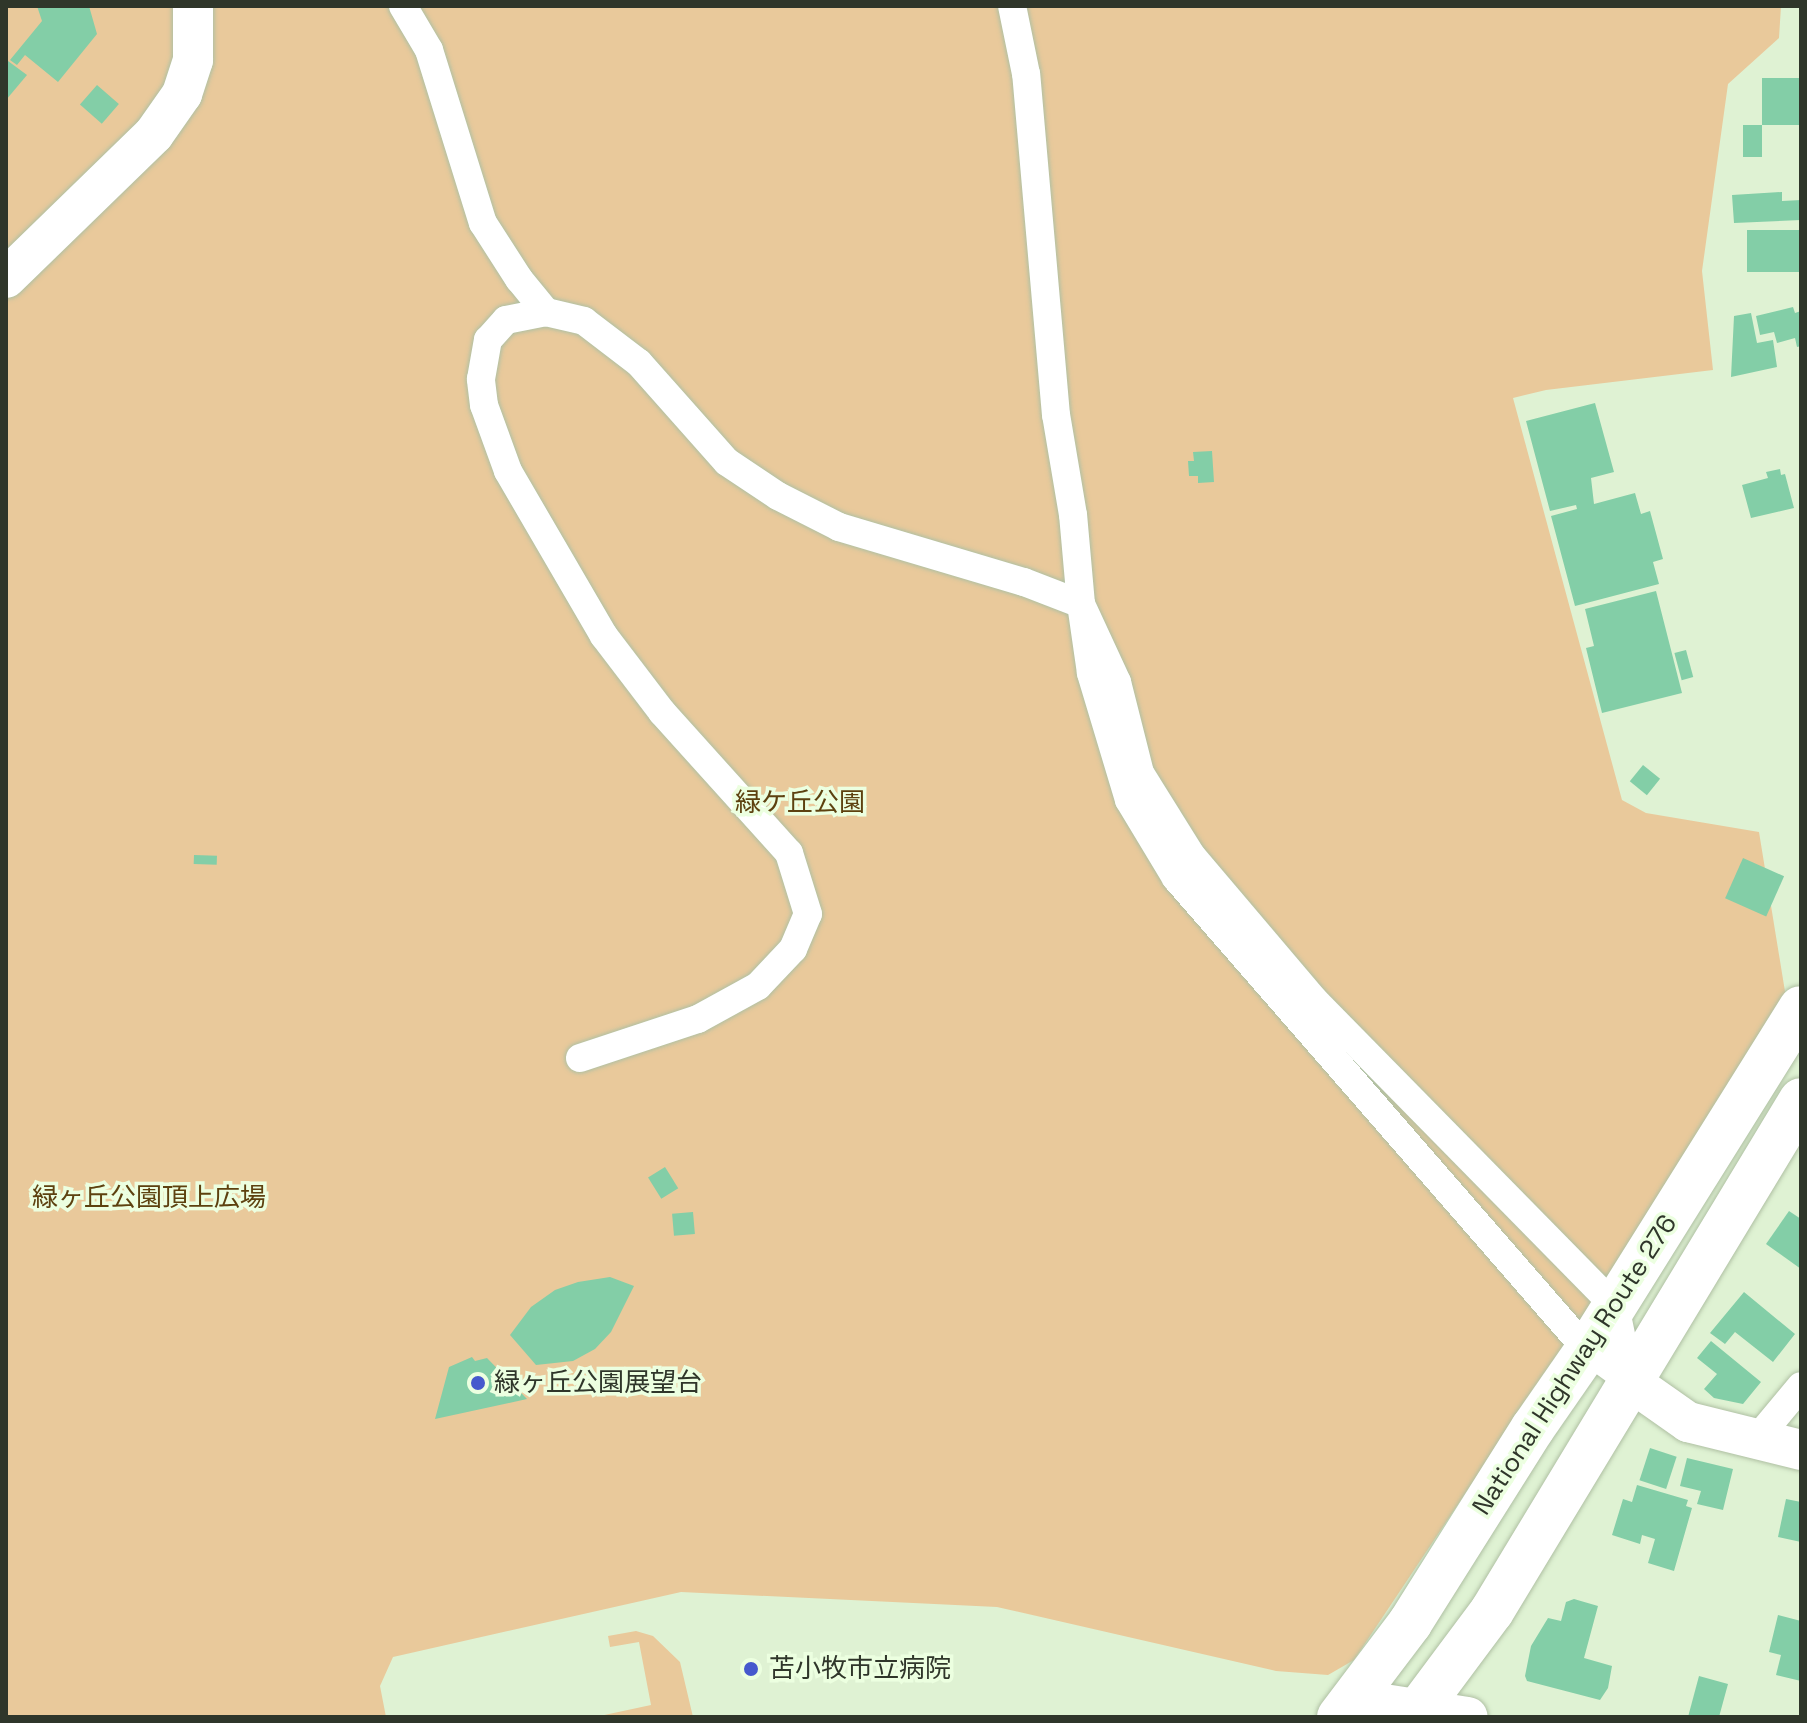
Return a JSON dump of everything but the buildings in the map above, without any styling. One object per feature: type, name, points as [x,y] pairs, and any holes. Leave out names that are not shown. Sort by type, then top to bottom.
[{"type":"highway","name":"National Highway Route 276","points":[[1346,1708],[1410,1623],[1533,1428],[1615,1306],[1801,1008]]},
{"type":"highway","name":"National Highway Route 276","points":[[1416,1713],[1492,1611],[1801,1100]]},
{"type":"street","points":[[6,278],[154,134],[182,94],[193,60],[193,6]]},
{"type":"street","points":[[403,6],[429,50],[483,223],[519,279],[546,312]]},
{"type":"street","points":[[1012,6],[1026,74],[1056,415],[1073,515],[1091,673],[1129,800],[1176,878],[1587,1350],[1688,1422],[1801,1450]]},
{"type":"street","points":[[580,1058],[698,1019],[758,986],[793,949],[808,914],[789,853],[662,712],[614,648],[508,471],[484,405],[481,379],[488,340],[506,320],[546,312],[584,321],[639,363],[727,462],[778,496],[839,527],[1024,582],[1081,604],[1117,682],[1140,773],[1191,855],[1314,1000],[1615,1306],[1631,1382]]},
{"type":"street","points":[[1756,1440],[1801,1386]]},
{"type":"street","points":[[1346,1708],[1468,1717]]},
{"type":"green space","name":"緑ケ丘公園","points":[[6,6],[1781,6],[1779,38],[1728,84],[1702,271],[1713,370],[1546,390],[1513,398],[1622,800],[1646,813],[1759,832],[1788,1010],[1354,1660],[1328,1675],[1276,1671],[997,1607],[681,1592],[393,1657],[380,1686],[386,1717],[6,1717]]},
{"type":"green space","points":[[636,1631],[653,1636],[680,1662],[693,1717],[595,1717],[651,1705],[639,1642],[610,1647],[608,1636]]},
{"type":"place","name":"緑ヶ丘公園展望台","points":[[478,1383]]},
{"type":"place","name":"苫小牧市立病院","points":[[751,1669]]},
{"type":"park label","name":"緑ヶ丘公園頂上広場","points":[[149,1198]]}]
